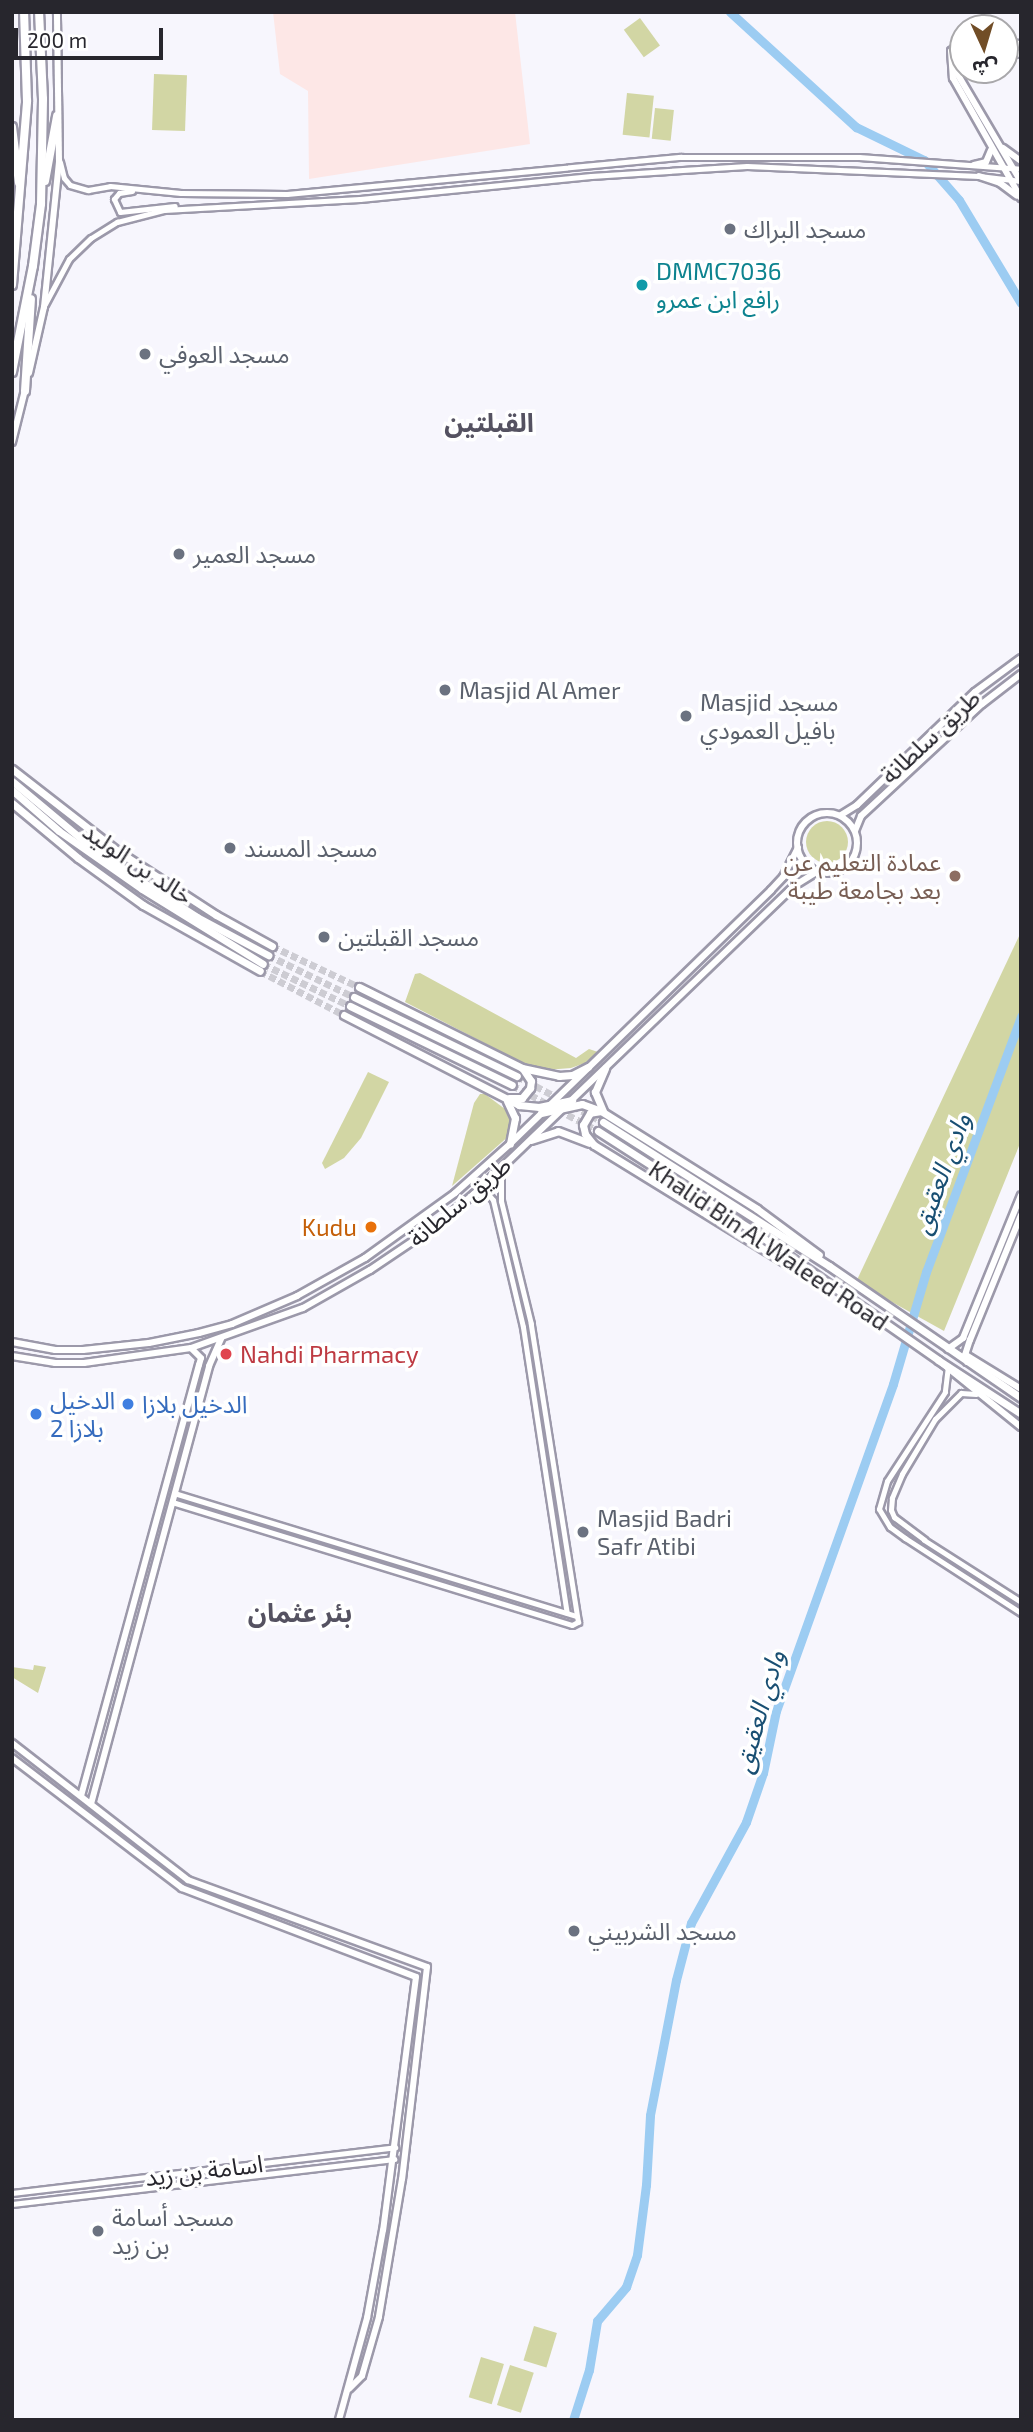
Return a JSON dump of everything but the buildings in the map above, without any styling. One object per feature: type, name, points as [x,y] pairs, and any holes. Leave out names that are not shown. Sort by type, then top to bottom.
[{"type":"highway","points":[[12,285],[21,204],[27,101],[24,12]]},
{"type":"highway","points":[[39,12],[43,99],[41,204]]},
{"type":"highway","points":[[25,391],[33,266],[57,116]]},
{"type":"highway","points":[[12,127],[21,204]]},
{"type":"highway","points":[[12,278],[16,265]]},
{"type":"highway","points":[[12,372],[33,266]]},
{"type":"highway","name":"خالد بن الوليد","points":[[12,769],[116,850],[216,915],[272,946]]},
{"type":"highway","points":[[12,781],[85,842],[144,883],[197,917],[268,955]]},
{"type":"highway","name":"خالد بن الوليد","points":[[12,790],[59,831],[262,967],[143,905],[78,858],[12,803]]},
{"type":"highway","points":[[359,987],[523,1068],[559,1076],[572,1075],[588,1067]]},
{"type":"highway","points":[[354,997],[517,1076]]},
{"type":"highway","points":[[350,1006],[512,1085]]},
{"type":"highway","points":[[344,1015],[505,1099],[527,1107],[572,1100]]},
{"type":"highway","points":[[505,1099],[526,1095],[531,1081],[523,1068]]},
{"type":"highway","points":[[603,1111],[595,1092],[605,1068]]},
{"type":"highway","points":[[505,1099],[515,1118],[510,1144]]},
{"type":"highway","points":[[541,1113],[587,1104],[603,1111],[757,1209],[824,1259],[829,1266]]},
{"type":"highway","points":[[593,1144],[584,1134],[583,1125],[590,1113],[603,1111]]},
{"type":"highway","name":"Khalid Bin Al Waleed Road","points":[[603,1122],[829,1266],[947,1348]]},
{"type":"highway","points":[[531,1140],[558,1131],[593,1144],[805,1275],[824,1280]]},
{"type":"highway","name":"Khalid Bin Al Waleed Road","points":[[598,1131],[690,1189],[944,1365]]},
{"type":"highway","points":[[947,1348],[966,1358],[1021,1398]]},
{"type":"highway","points":[[944,1365],[1021,1414]]},
{"type":"main road","points":[[12,442],[44,307],[59,161],[57,12]]},
{"type":"main road","points":[[958,84],[991,139],[1017,169],[1020,181]]},
{"type":"main road","points":[[963,84],[1021,200]]},
{"type":"main road","points":[[991,139],[1021,161]]},
{"type":"main road","points":[[974,165],[986,162],[990,157],[991,139]]},
{"type":"main road","points":[[979,176],[1000,183],[1021,200]]},
{"type":"main road","name":"طريق سلطانة","points":[[841,816],[857,805],[975,692],[1021,658]]},
{"type":"main road","name":"طريق سلطانة","points":[[855,831],[862,816],[871,807],[982,704],[1021,674]]},
{"type":"main road","points":[[829,812],[841,816],[855,831],[858,842],[849,864],[834,872],[818,871],[808,866],[798,848],[798,837],[807,820],[829,812]]},
{"type":"main road","name":"طريق سلطانة","points":[[12,1342],[55,1350],[83,1350],[149,1343],[232,1324],[297,1296],[365,1258],[456,1193],[510,1144],[771,890],[783,877],[798,848]]},
{"type":"main road","name":"طريق سلطانة","points":[[12,1356],[55,1363],[84,1363],[191,1348],[303,1308],[370,1270],[437,1225],[474,1194],[794,886],[818,871]]},
{"type":"main road","points":[[1021,1195],[1020,1213],[966,1358],[1021,1389]]},
{"type":"main road","points":[[947,1348],[963,1338],[1020,1213]]},
{"type":"main road","points":[[90,1804],[211,1358],[221,1339]]},
{"type":"main road","points":[[81,1796],[200,1365],[201,1358],[191,1348]]},
{"type":"main road","points":[[944,1365],[976,1394],[1021,1427]]},
{"type":"main road","points":[[105,1708],[116,1711]]},
{"type":"main road","points":[[12,1743],[198,1885],[427,1967],[401,2179],[379,2317],[362,2376],[349,2389]]},
{"type":"main road","points":[[12,1758],[182,1888],[416,1977],[394,2159],[375,2278],[339,2420]]},
{"type":"street","points":[[1017,169],[859,157],[681,157],[287,194],[128,191],[118,193],[114,200],[116,208],[125,214],[149,207],[360,199],[625,173],[747,166],[979,176],[1020,181]]},
{"type":"street","points":[[59,161],[64,178],[70,185],[88,190],[110,186],[181,193]]},
{"type":"street","points":[[44,307],[69,260],[106,228],[153,212],[201,207]]},
{"type":"street","points":[[172,1502],[572,1625],[579,1622],[531,1325],[501,1201],[501,1169]]},
{"type":"street","points":[[474,1194],[488,1194],[494,1200],[523,1327],[567,1613]]},
{"type":"street","points":[[944,1365],[945,1392],[887,1481],[880,1509],[884,1520],[905,1538],[1021,1613]]},
{"type":"street","points":[[976,1394],[961,1393],[934,1419],[892,1498],[894,1517],[1021,1602]]},
{"type":"street","points":[[928,1415],[934,1419]]},
{"type":"street","points":[[174,1493],[578,1616]]},
{"type":"street","name":"اسامة بن زید","points":[[12,2193],[395,2147]]},
{"type":"street","name":"اسامة بن زید","points":[[12,2204],[394,2159]]},
{"type":"shaded area","points":[[273,12],[515,12],[530,144],[309,179],[308,91],[280,74]]},
{"type":"green space","points":[[640,18],[660,46],[644,57],[624,30]]},
{"type":"green space","points":[[154,74],[187,75],[185,131],[152,130]]},
{"type":"green space","points":[[627,93],[654,96],[649,138],[623,135]]},
{"type":"green space","points":[[655,108],[674,110],[671,141],[652,139]]},
{"type":"green space","points":[[827,821],[842,827],[848,842],[842,857],[827,863],[812,857],[806,842],[812,827]]},
{"type":"green space","points":[[1021,932],[1021,1141],[944,1331],[856,1282]]},
{"type":"green space","points":[[420,973],[576,1058],[589,1049],[598,1052],[585,1063],[571,1068],[546,1070],[529,1066],[405,1002],[415,974]]},
{"type":"green space","points":[[368,1072],[389,1082],[361,1138],[344,1158],[325,1169],[322,1163]]},
{"type":"green space","points":[[480,1094],[485,1094],[509,1112],[512,1124],[510,1135],[452,1186],[474,1103]]},
{"type":"green space","points":[[34,1665],[46,1667],[38,1693],[12,1677],[12,1667],[33,1670]]},
{"type":"green space","points":[[534,2326],[557,2333],[546,2367],[523,2360]]},
{"type":"green space","points":[[481,2357],[504,2364],[492,2404],[469,2397]]},
{"type":"green space","points":[[510,2365],[534,2373],[521,2413],[497,2405]]},
{"type":"waterway","name":"وادي العقيق","points":[[730,12],[856,127],[924,160],[959,200],[1021,303]]},
{"type":"waterway","name":"وادي العقيق","points":[[573,2420],[589,2370],[597,2321],[626,2287],[637,2255],[646,2185],[650,2115],[676,1980],[691,1923],[746,1822],[763,1773],[776,1711],[893,1384],[926,1272],[1021,1016]]},
{"type":"tunnel","points":[[272,946],[359,987]]},
{"type":"tunnel","points":[[268,955],[354,997]]},
{"type":"tunnel","points":[[263,964],[350,1006]]},
{"type":"tunnel","points":[[260,971],[344,1015]]},
{"type":"tunnel","points":[[517,1076],[603,1122]]},
{"type":"tunnel","points":[[512,1085],[598,1131]]},
{"type":"place","name":"مسجد البراك","points":[[730,229]]},
{"type":"place","name":"DMMC7036 رافع ابن عمرو","points":[[642,285]]},
{"type":"place","name":"مسجد العوفي","points":[[145,354]]},
{"type":"place","name":"مسجد العمير","points":[[179,554]]},
{"type":"place","name":"Masjid Al Amer","points":[[445,690]]},
{"type":"place","name":"Masjid مسجد بافيل العمودي","points":[[686,716]]},
{"type":"place","name":"مسجد المسند","points":[[230,848]]},
{"type":"place","name":"عمادة التعليم عن بعد بجامعة طيبة","points":[[955,876]]},
{"type":"place","name":"مسجد القبلتين","points":[[324,937]]},
{"type":"place","name":"Kudu","points":[[371,1227]]},
{"type":"place","name":"Nahdi Pharmacy","points":[[226,1354]]},
{"type":"place","name":"الدخیل بلازا","points":[[128,1404]]},
{"type":"place","name":"الدخیل بلازا 2","points":[[36,1414]]},
{"type":"place","name":"Masjid Badri Safr Atibi","points":[[583,1532]]},
{"type":"place","name":"مسجد الشربيني","points":[[574,1931]]},
{"type":"place","name":"مسجد أسامة بن زيد","points":[[98,2231]]},
{"type":"district","name":"القبلتين","points":[[489,422]]},
{"type":"district","name":"بئر عثمان","points":[[300,1612]]}]
